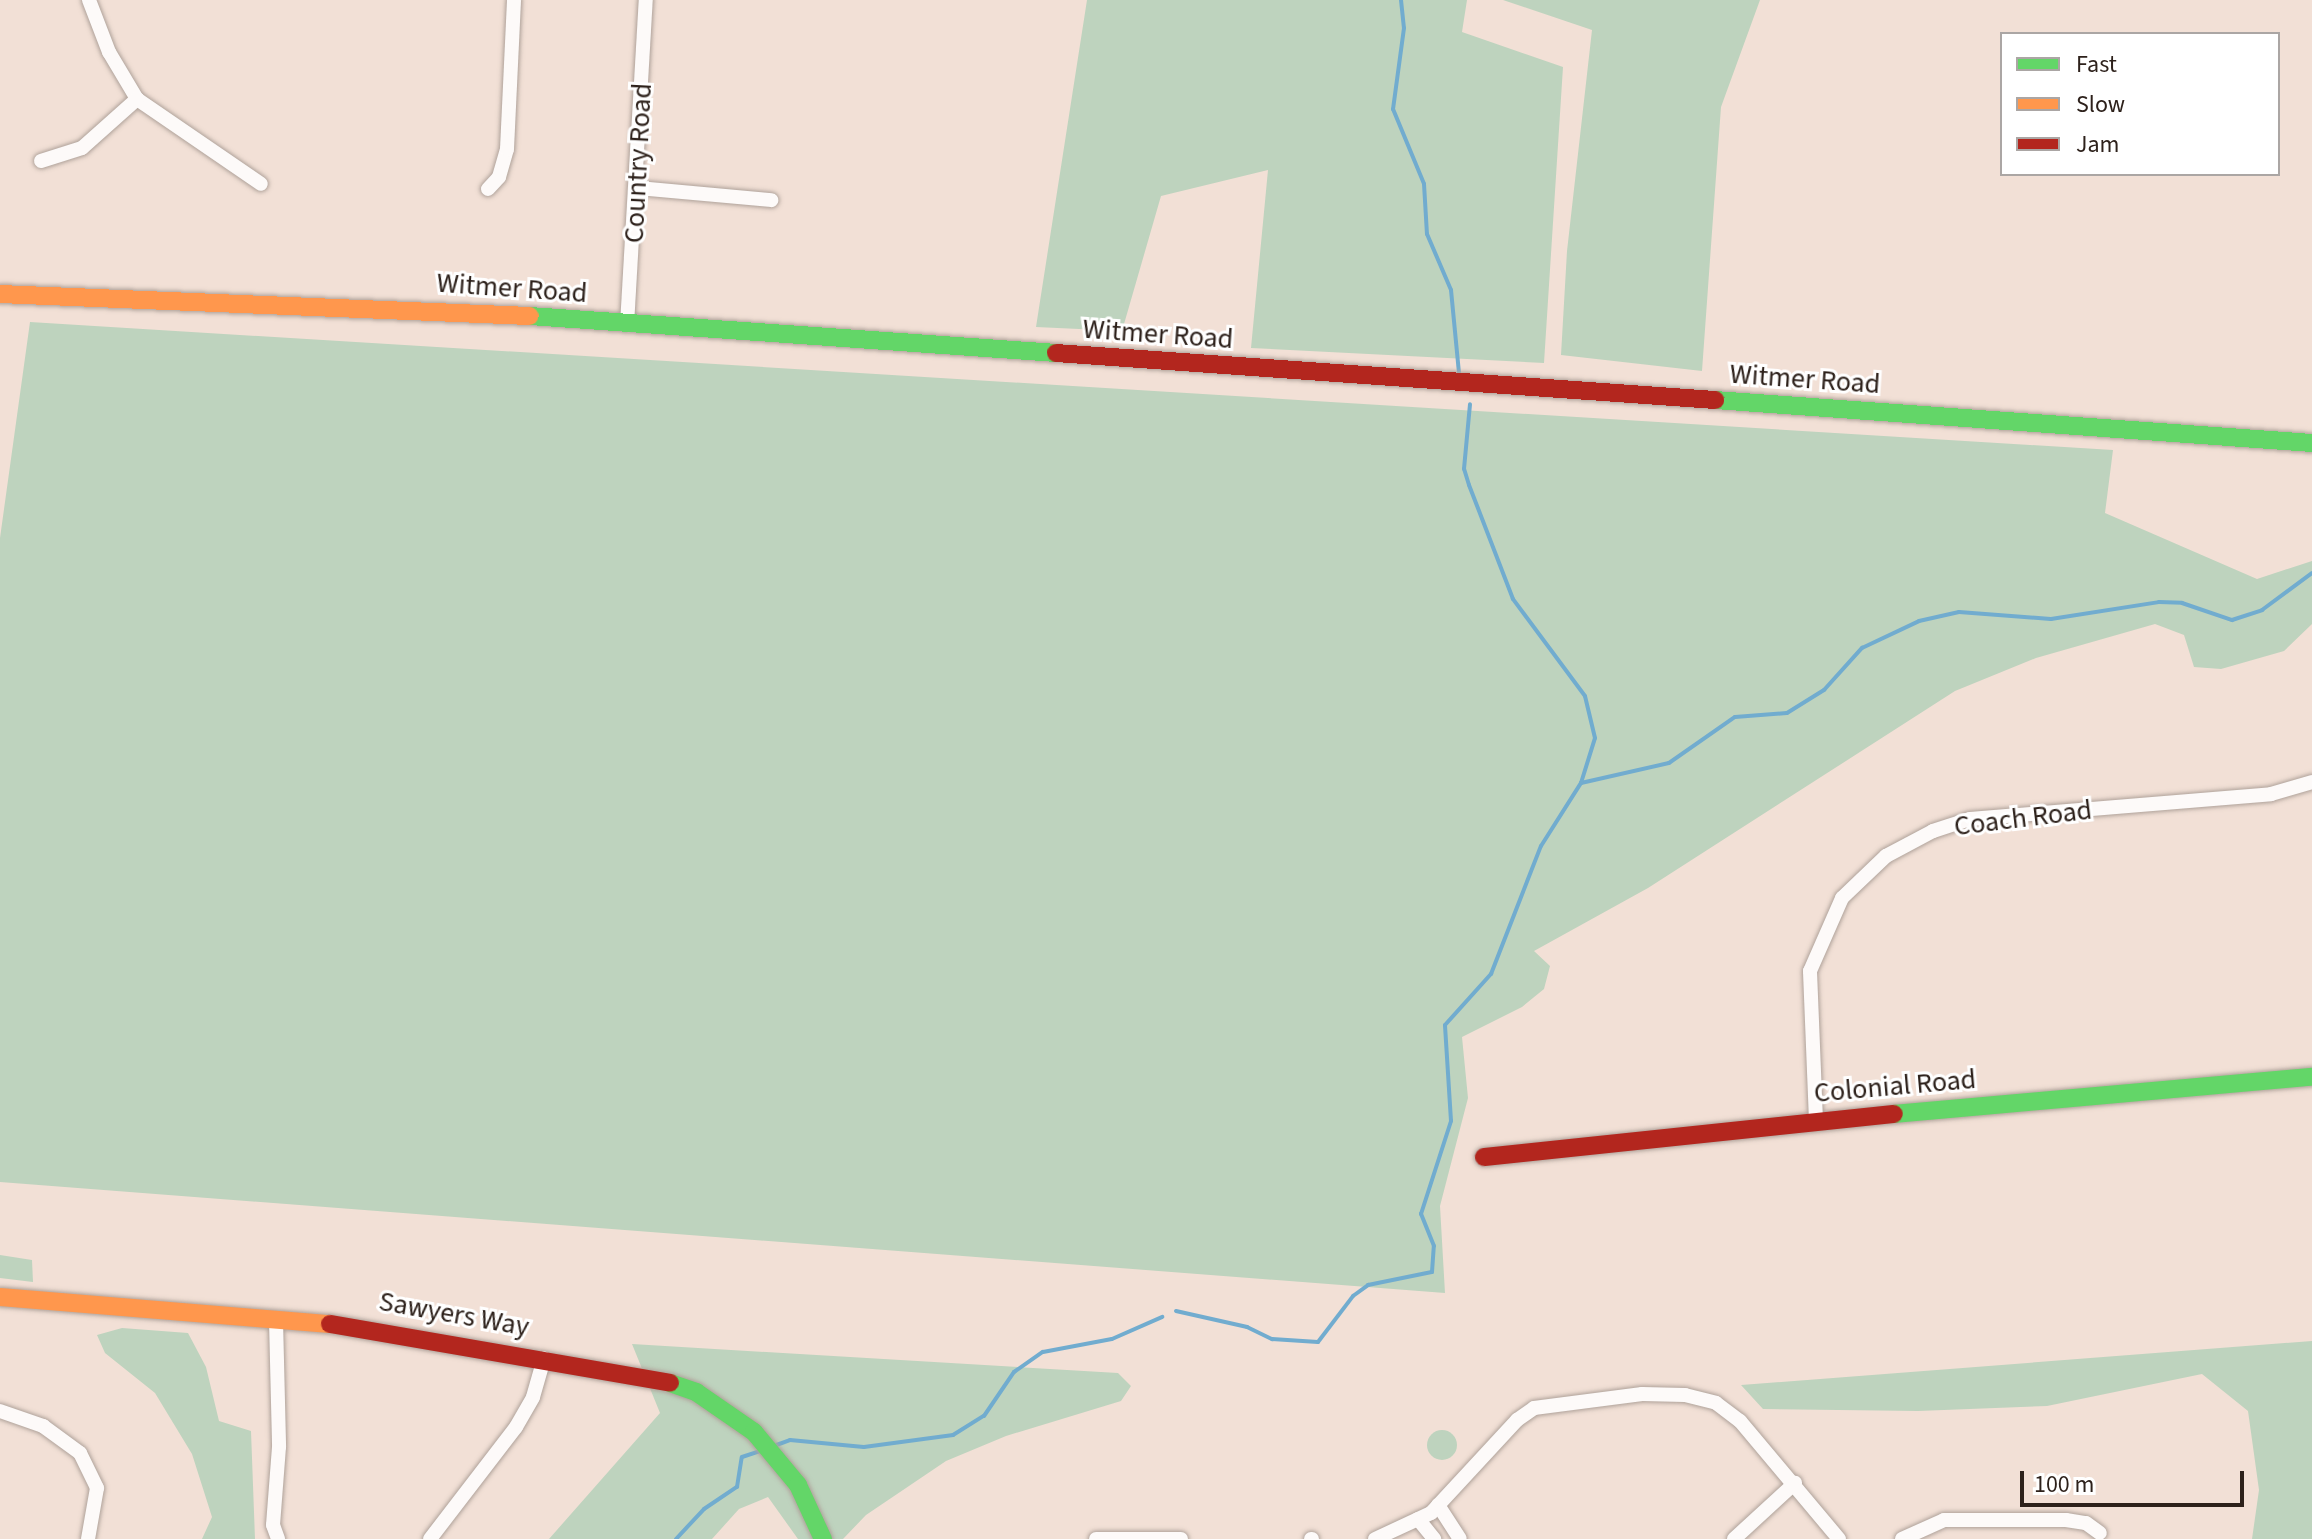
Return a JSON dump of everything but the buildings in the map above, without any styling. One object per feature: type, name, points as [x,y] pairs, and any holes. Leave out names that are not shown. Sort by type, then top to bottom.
[{"type":"street","points":[[89,0],[109,52],[137,99],[261,184]]},
{"type":"street","points":[[488,189],[499,177],[507,149],[514,0]]},
{"type":"street","name":"Country Road","points":[[627,325],[638,188],[646,0]]},
{"type":"street","points":[[41,161],[82,148],[137,99]]},
{"type":"street","points":[[638,188],[771,200]]},
{"type":"street","name":"Witmer Road","points":[[0,294],[478,312],[2312,443]]},
{"type":"street","name":"Coach Road","points":[[1816,1121],[1810,971],[1842,898],[1886,856],[1933,831],[1970,819],[2271,794],[2312,782]]},
{"type":"street","name":"Colonial Road","points":[[1484,1157],[1816,1121],[2312,1077]]},
{"type":"street","name":"Sawyers Way","points":[[0,1297],[373,1328],[664,1381],[696,1392],[754,1432],[780,1459],[823,1539]]},
{"type":"street","points":[[276,1320],[279,1447],[273,1525],[278,1539]]},
{"type":"street","points":[[430,1539],[516,1427],[533,1397],[544,1359]]},
{"type":"street","points":[[1375,1539],[1418,1519],[1438,1505],[1517,1420],[1534,1408],[1642,1394],[1685,1395],[1716,1403],[1740,1421],[1839,1539]]},
{"type":"street","points":[[0,1411],[43,1426],[80,1453],[97,1488],[88,1539]]},
{"type":"street","points":[[1734,1539],[1795,1483]]},
{"type":"street","points":[[1438,1505],[1460,1539]]},
{"type":"street","points":[[1418,1519],[1434,1539]]},
{"type":"street","points":[[1902,1539],[1944,1520],[2066,1520],[2086,1523],[2100,1533]]},
{"type":"street","points":[[1096,1539],[1181,1539]]},
{"type":"green space","points":[[1087,0],[1467,0],[1462,32],[1563,67],[1544,363],[1251,348],[1268,170],[1161,196],[1122,331],[1036,327]]},
{"type":"green space","points":[[1503,0],[1760,0],[1721,107],[1702,371],[1561,355],[1567,251],[1592,30]]},
{"type":"green space","points":[[30,322],[2113,450],[2105,513],[2257,579],[2312,561],[2312,624],[2284,651],[2221,669],[2194,667],[2184,635],[2155,624],[2036,658],[1955,691],[1648,888],[1534,951],[1550,966],[1544,989],[1522,1007],[1462,1037],[1468,1098],[1440,1206],[1445,1293],[0,1182],[0,538]]},
{"type":"green space","points":[[0,1255],[32,1260],[33,1282],[0,1278]]},
{"type":"green space","points":[[122,1328],[188,1333],[206,1367],[219,1421],[251,1431],[255,1539],[202,1539],[212,1517],[192,1454],[155,1393],[105,1353],[97,1335]]},
{"type":"green space","points":[[2312,1341],[2312,1539],[2252,1539],[2259,1490],[2248,1411],[2202,1374],[2047,1406],[1918,1411],[1763,1409],[1741,1385]]},
{"type":"green space","points":[[632,1344],[1118,1373],[1131,1386],[1121,1401],[1006,1436],[946,1461],[866,1515],[843,1539],[798,1539],[768,1497],[739,1509],[712,1539],[549,1539],[660,1413]]},
{"type":"green space","points":[[1442,1430],[1453,1434],[1457,1445],[1453,1456],[1442,1460],[1431,1456],[1427,1445],[1431,1434]]},
{"type":"waterway","points":[[1401,0],[1404,28],[1393,109],[1424,184],[1427,234],[1451,290],[1459,373]]},
{"type":"waterway","points":[[1176,1311],[1247,1327],[1272,1339],[1318,1342],[1353,1296],[1368,1285],[1432,1272],[1434,1246],[1421,1214],[1451,1121],[1445,1025],[1491,974],[1541,846],[1581,783],[1595,738],[1585,696],[1513,599],[1469,485],[1464,469],[1470,404]]},
{"type":"waterway","points":[[1581,783],[1669,763],[1735,717],[1787,713],[1824,690],[1862,648],[1919,621],[1959,612],[2051,619],[2159,602],[2182,603],[2232,620],[2262,610],[2312,573]]},
{"type":"waterway","points":[[771,1447],[790,1440],[864,1447],[953,1435],[984,1416],[1014,1372],[1043,1352],[1112,1339],[1162,1317]]},
{"type":"waterway","points":[[676,1539],[704,1509],[737,1487],[742,1457],[763,1450]]},
{"type":"traffic: fast","points":[[530,316],[1056,353]]},
{"type":"traffic: fast","points":[[1715,400],[2312,443]]},
{"type":"traffic: fast","points":[[1894,1114],[2312,1077]]},
{"type":"traffic: fast","points":[[670,1383],[696,1392],[754,1432],[798,1485],[823,1539]]},
{"type":"traffic: slow","points":[[0,294],[530,316]]},
{"type":"traffic: slow","points":[[0,1297],[330,1324]]},
{"type":"traffic: jam","points":[[1056,353],[1715,400]]},
{"type":"traffic: jam","points":[[1484,1157],[1894,1114]]},
{"type":"traffic: jam","points":[[330,1324],[670,1383]]}]
